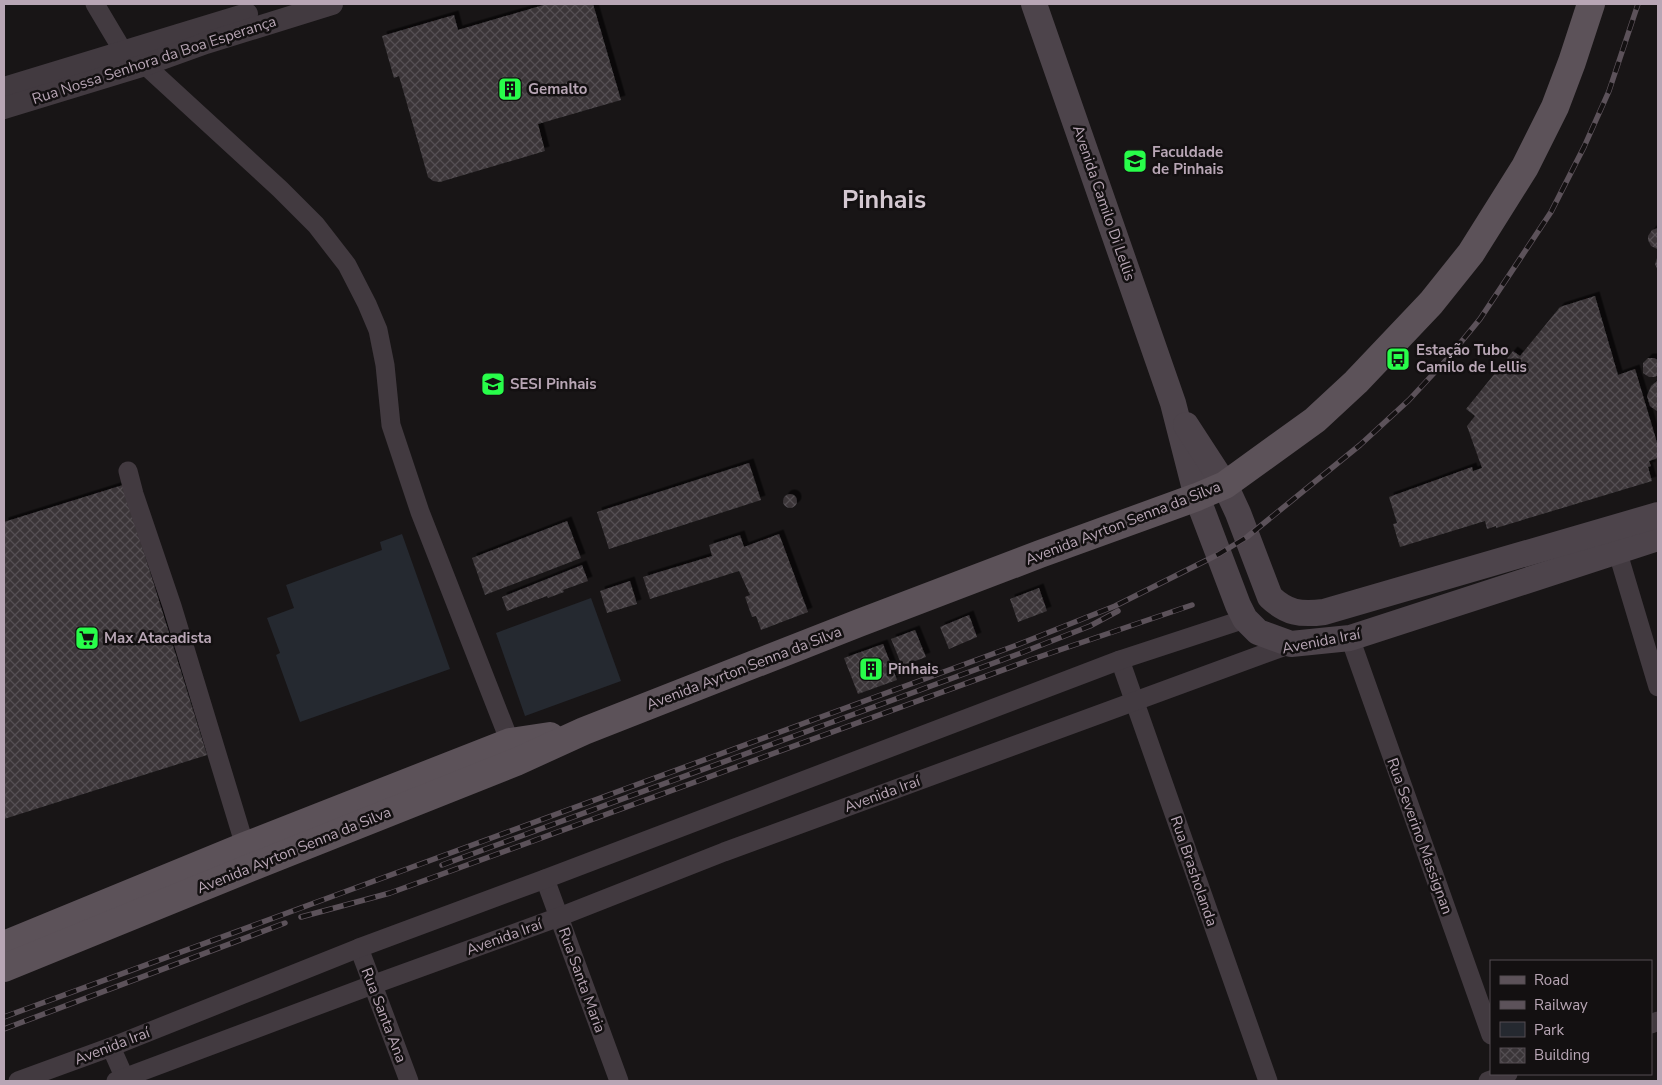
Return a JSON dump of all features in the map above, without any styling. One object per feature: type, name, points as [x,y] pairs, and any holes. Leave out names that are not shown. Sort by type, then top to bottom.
[{"type":"main road","name":"Avenida Camilo Di Lellis","points":[[1034,4],[1173,403],[1197,497],[1238,605],[1245,619],[1258,632],[1291,644]]},
{"type":"main road","name":"Avenida Ayrton Senna da Silva","points":[[4,968],[516,762],[584,731],[859,623],[1225,485],[1315,420],[1356,382],[1431,304],[1471,253],[1525,167],[1554,107],[1572,62],[1591,4]]},
{"type":"main road","name":"Avenida Camilo Di Lellis","points":[[1173,403],[1225,485],[1270,597]]},
{"type":"main road","name":"Avenida Iraí","points":[[1270,597],[1281,607],[1294,612],[1309,614],[1324,612],[1658,515]]},
{"type":"main road","name":"Avenida Iraí","points":[[1291,644],[1350,638],[1658,538]]},
{"type":"main road","name":"Avenida Ayrton Senna da Silva","points":[[4,945],[244,846],[510,742],[584,731]]},
{"type":"street","points":[[95,4],[123,51],[146,65],[280,190],[316,225],[347,265],[378,330],[385,365],[390,425],[420,512],[510,742]]},
{"type":"street","name":"Rua Nossa Senhora da Boa Esperança","points":[[4,88],[281,4]]},
{"type":"street","name":"Rua Nossa Senhora da Boa Esperança","points":[[4,108],[146,65],[206,43],[332,4]]},
{"type":"street","points":[[128,471],[172,606],[244,846]]},
{"type":"street","points":[[1617,550],[1658,687]]},
{"type":"street","name":"Avenida Iraí","points":[[18,1081],[110,1047],[359,948],[1120,660],[1245,619]]},
{"type":"street","name":"Rua Severino Massignan","points":[[1350,638],[1490,1032]]},
{"type":"street","name":"Avenida Iraí","points":[[122,1080],[372,985],[559,917],[724,852],[1291,644]]},
{"type":"street","name":"Rua Brasholanda","points":[[1120,660],[1268,1081]]},
{"type":"street","name":"Rua Santa Maria","points":[[545,879],[618,1081]]},
{"type":"street","name":"Rua Santa Ana","points":[[359,948],[409,1081]]},
{"type":"street","points":[[110,1047],[122,1080]]},
{"type":"green space","points":[[402,534],[450,669],[300,722],[276,655],[280,653],[267,618],[294,608],[286,585],[382,550],[380,542]]},
{"type":"green space","points":[[591,598],[621,681],[525,716],[496,633]]},
{"type":"building","name":"Gemalto","points":[[547,4],[593,4],[621,100],[538,124],[545,151],[440,182],[433,181],[428,177],[399,76],[394,78],[382,36],[454,15],[458,30]]},
{"type":"building","points":[[1658,228],[1657,249],[1651,246],[1648,236],[1652,230]]},
{"type":"building","points":[[1658,255],[1658,271],[1655,264]]},
{"type":"building","points":[[1595,296],[1618,375],[1635,369],[1658,446],[1658,458],[1649,461],[1651,466],[1648,467],[1652,481],[1496,528],[1496,526],[1487,529],[1485,521],[1400,547],[1393,524],[1397,523],[1389,497],[1472,467],[1473,471],[1482,468],[1467,426],[1475,416],[1466,409],[1513,351],[1520,356],[1560,307]]},
{"type":"building","points":[[1648,358],[1658,360],[1658,375],[1655,377],[1649,377],[1643,373],[1643,363]]},
{"type":"building","points":[[1658,380],[1658,412],[1650,406],[1647,396],[1651,386]]},
{"type":"building","points":[[749,463],[761,500],[609,549],[597,512]]},
{"type":"building","name":"Max Atacadista","points":[[123,485],[207,755],[4,819],[4,522]]},
{"type":"building","points":[[790,494],[795,496],[797,501],[795,506],[790,508],[785,506],[783,501],[785,496]]},
{"type":"building","points":[[567,521],[581,558],[485,595],[472,558]]},
{"type":"building","points":[[779,534],[808,612],[761,630],[756,616],[752,617],[745,597],[750,595],[739,571],[650,599],[643,577],[712,556],[709,545],[740,535],[744,547]]},
{"type":"building","points":[[582,565],[588,581],[548,598],[547,596],[507,611],[502,597]]},
{"type":"building","points":[[630,581],[637,604],[607,613],[600,591]]},
{"type":"building","points":[[1039,588],[1047,611],[1018,622],[1010,599]]},
{"type":"building","points":[[969,615],[977,637],[949,649],[940,627]]},
{"type":"building","points":[[915,630],[926,657],[902,666],[891,639]]},
{"type":"building","name":"Pinhais","points":[[883,644],[897,680],[858,694],[844,658]]},
{"type":"railway","points":[[4,1017],[1017,645],[1115,606],[1219,554],[1247,537],[1360,445],[1409,400],[1448,358],[1480,319],[1551,212],[1584,147],[1609,91],[1638,4]]},
{"type":"railway","points":[[301,917],[390,893],[1033,659],[1192,605]]},
{"type":"railway","points":[[442,865],[1021,653],[1090,626],[1118,611]]},
{"type":"railway","points":[[4,1029],[285,923]]},
{"type":"place","name":"Gemalto","points":[[510,89]]},
{"type":"place","name":"Faculdade de Pinhais","points":[[1135,161]]},
{"type":"place","name":"Estação Tubo Camilo de Lellis","points":[[1398,359]]},
{"type":"place","name":"SESI Pinhais","points":[[493,384]]},
{"type":"place","name":"Max Atacadista","points":[[87,638]]},
{"type":"place","name":"Pinhais","points":[[871,669]]},
{"type":"district","name":"Pinhais","points":[[884,199]]}]
